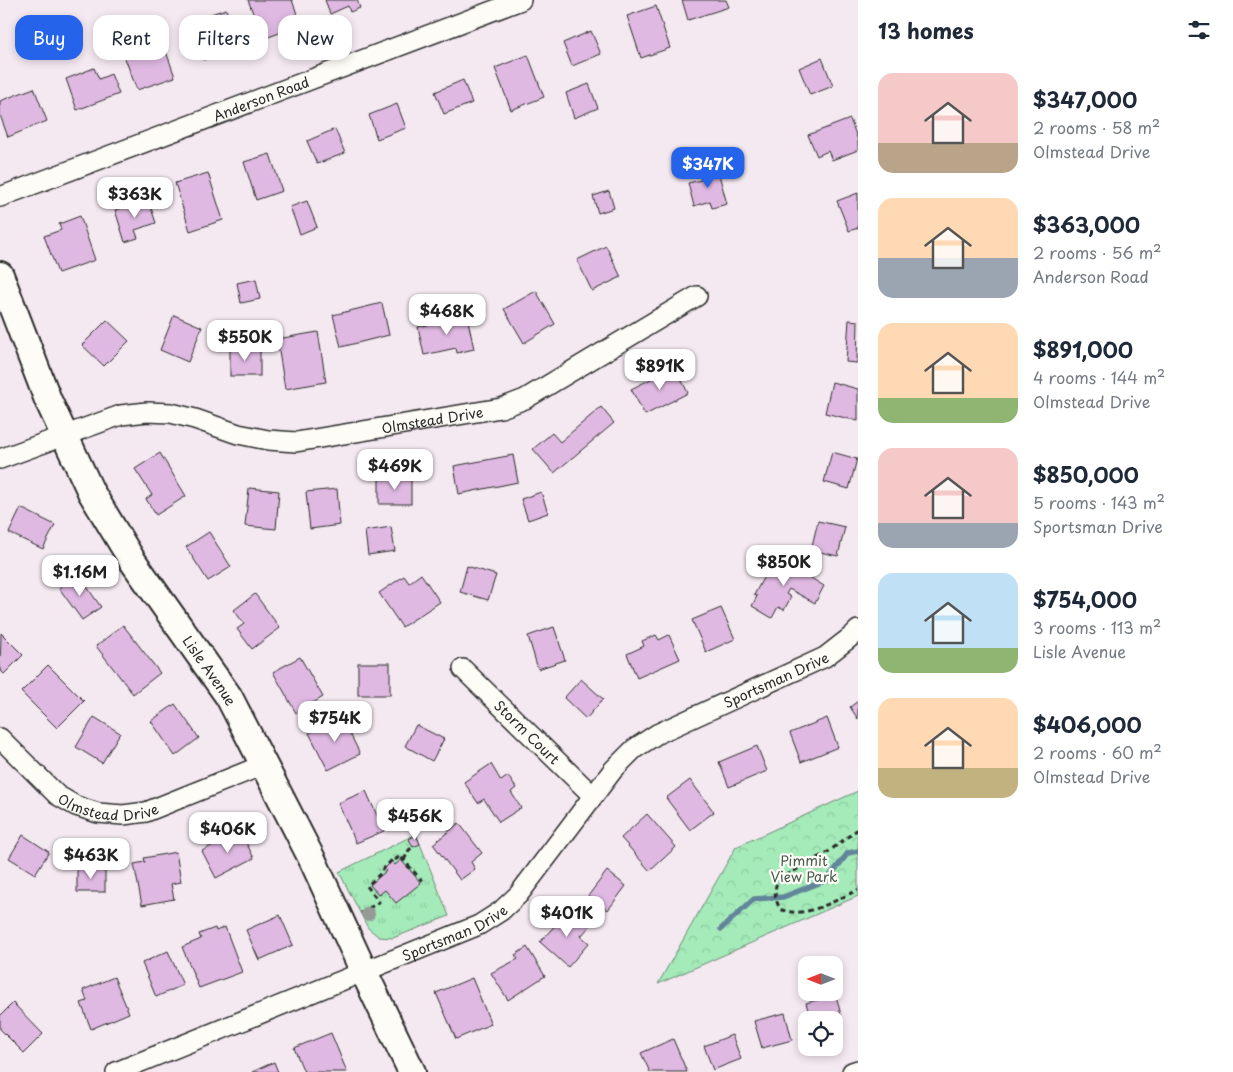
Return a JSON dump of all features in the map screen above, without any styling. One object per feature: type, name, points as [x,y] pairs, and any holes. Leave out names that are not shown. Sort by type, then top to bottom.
[{"type":"street","name":"Anderson Road","points":[[0,197],[522,0]]},
{"type":"street","name":"Lisle Avenue","points":[[0,276],[48,400],[91,492],[132,560],[225,690],[313,862],[412,1072]]},
{"type":"street","name":"Olmstead Drive","points":[[0,459],[121,415],[147,412],[171,413],[238,434],[268,440],[296,442],[501,408],[525,399],[697,296]]},
{"type":"street","name":"Sportsman Drive","points":[[116,1072],[479,925],[501,911],[525,887],[613,770],[634,749],[657,734],[825,657],[858,630]]},
{"type":"street","name":"Storm Court","points":[[462,669],[593,796]]},
{"type":"street","name":"Olmstead Drive","points":[[0,738],[57,795],[76,806],[98,813],[122,815],[146,812],[263,764]]},
{"type":"street","points":[[852,1072],[858,1070]]},
{"type":"path","points":[[858,829],[828,852],[778,880],[775,892],[780,909],[795,913],[809,911],[858,890]]},
{"type":"path","points":[[404,860],[409,850],[414,846]]},
{"type":"path","points":[[360,913],[380,902],[367,886],[392,860],[394,861],[400,856],[422,881]]},
{"type":"green space","name":"Pimmit View Park","points":[[858,791],[858,896],[658,984],[736,847]]},
{"type":"green space","points":[[416,834],[449,916],[393,938],[379,937],[368,928],[339,872]]},
{"type":"building","points":[[248,0],[292,0],[297,15],[278,15],[278,33],[268,37],[268,15],[254,15]]},
{"type":"building","points":[[325,0],[357,0],[360,8],[350,12],[348,6],[330,14]]},
{"type":"building","points":[[682,0],[726,0],[729,7],[688,20]]},
{"type":"building","points":[[656,6],[670,48],[641,58],[627,16]]},
{"type":"building","points":[[226,9],[228,15],[208,15]]},
{"type":"building","points":[[591,31],[601,54],[572,66],[563,43]]},
{"type":"building","points":[[528,55],[544,97],[511,110],[495,68]]},
{"type":"building","points":[[822,58],[833,86],[810,95],[799,68]]},
{"type":"building","points":[[126,60],[169,60],[175,77],[137,90]]},
{"type":"building","points":[[94,68],[99,79],[111,74],[119,94],[77,110],[66,79]]},
{"type":"building","points":[[463,80],[472,103],[444,114],[435,92]]},
{"type":"building","points":[[589,84],[598,108],[574,118],[566,93]]},
{"type":"building","points":[[34,88],[47,121],[8,137],[0,115],[0,101]]},
{"type":"building","points":[[397,104],[406,128],[377,139],[369,115]]},
{"type":"building","points":[[850,119],[858,140],[858,150],[832,160],[828,151],[817,156],[808,135]]},
{"type":"building","points":[[335,129],[345,153],[317,164],[307,141]]},
{"type":"building","points":[[270,154],[282,191],[256,200],[244,162]]},
{"type":"building","points":[[717,167],[727,204],[712,208],[710,201],[694,206],[688,183],[701,180],[698,172]]},
{"type":"building","points":[[208,173],[223,220],[190,231],[175,183]]},
{"type":"building","points":[[609,191],[614,208],[598,213],[593,196]]},
{"type":"building","points":[[858,193],[858,228],[849,231],[837,201]]},
{"type":"building","points":[[148,199],[156,223],[135,230],[138,238],[125,242],[115,210]]},
{"type":"building","points":[[307,201],[317,227],[300,234],[290,207]]},
{"type":"building","points":[[80,216],[95,260],[58,273],[44,236],[61,230],[59,224]]},
{"type":"building","points":[[606,246],[621,277],[592,291],[577,260]]},
{"type":"building","points":[[256,279],[260,299],[241,303],[237,283]]},
{"type":"building","points":[[536,291],[555,324],[524,343],[504,309]]},
{"type":"building","points":[[382,303],[389,335],[341,347],[333,315]]},
{"type":"building","points":[[174,315],[202,327],[188,362],[160,350]]},
{"type":"building","points":[[467,316],[474,349],[457,353],[456,348],[424,355],[418,327]]},
{"type":"building","points":[[107,320],[129,341],[104,366],[82,345]]},
{"type":"building","points":[[849,320],[858,321],[857,363],[846,362]]},
{"type":"building","points":[[318,332],[326,382],[285,389],[277,339]]},
{"type":"building","points":[[230,349],[260,349],[260,376],[230,376]]},
{"type":"building","points":[[675,367],[688,393],[645,415],[631,389]]},
{"type":"building","points":[[832,382],[858,389],[858,421],[825,413]]},
{"type":"building","points":[[601,407],[614,423],[554,473],[533,449],[552,433],[560,442]]},
{"type":"building","points":[[832,452],[857,459],[849,489],[824,482]]},
{"type":"building","points":[[160,453],[186,496],[156,515],[146,499],[152,495],[135,469]]},
{"type":"building","points":[[513,455],[518,482],[459,494],[454,466]]},
{"type":"building","points":[[379,478],[411,478],[411,504],[379,504]]},
{"type":"building","points":[[249,488],[279,491],[276,529],[245,526]]},
{"type":"building","points":[[337,489],[340,525],[310,529],[306,492]]},
{"type":"building","points":[[541,492],[548,513],[528,520],[521,499]]},
{"type":"building","points":[[21,508],[55,525],[43,549],[9,533]]},
{"type":"building","points":[[818,521],[845,527],[838,556],[811,550]]},
{"type":"building","points":[[391,527],[395,551],[368,555],[365,531]]},
{"type":"building","points":[[209,532],[231,567],[208,581],[186,547]]},
{"type":"building","points":[[775,556],[824,586],[815,603],[789,589],[786,594],[791,597],[784,610],[778,607],[772,618],[752,606],[757,596],[754,595]]},
{"type":"building","points":[[467,566],[496,575],[488,600],[460,592]]},
{"type":"building","points":[[78,574],[101,607],[82,620],[59,588]]},
{"type":"building","points":[[421,574],[440,602],[402,627],[379,593],[404,576],[409,583]]},
{"type":"building","points":[[255,594],[280,628],[252,649],[237,629],[244,624],[234,610]]},
{"type":"building","points":[[721,608],[735,639],[706,652],[692,620]]},
{"type":"building","points":[[123,625],[160,673],[133,694],[96,646]]},
{"type":"building","points":[[554,627],[565,660],[538,669],[528,636]]},
{"type":"building","points":[[1,633],[23,655],[4,674],[0,670]]},
{"type":"building","points":[[656,635],[659,640],[669,635],[680,659],[637,678],[627,654],[644,646],[642,641]]},
{"type":"building","points":[[300,657],[323,697],[296,713],[273,672]]},
{"type":"building","points":[[358,663],[390,663],[390,695],[358,695]]},
{"type":"building","points":[[48,665],[84,701],[57,728],[21,692]]},
{"type":"building","points":[[581,679],[603,699],[586,719],[564,698]]},
{"type":"building","points":[[858,701],[858,719],[850,707]]},
{"type":"building","points":[[175,704],[199,738],[175,756],[151,721]]},
{"type":"building","points":[[94,717],[120,733],[102,763],[76,747]]},
{"type":"building","points":[[342,717],[360,754],[328,770],[309,733]]},
{"type":"building","points":[[827,718],[838,747],[801,762],[790,733]]},
{"type":"building","points":[[416,725],[444,739],[432,761],[405,746]]},
{"type":"building","points":[[757,746],[767,771],[729,787],[719,762]]},
{"type":"building","points":[[491,764],[501,781],[508,776],[516,788],[511,792],[521,808],[499,822],[484,799],[478,803],[464,782]]},
{"type":"building","points":[[690,780],[714,812],[690,830],[666,798]]},
{"type":"building","points":[[366,791],[384,831],[356,843],[338,803]]},
{"type":"building","points":[[647,814],[676,847],[650,871],[621,838]]},
{"type":"building","points":[[459,823],[482,853],[471,862],[475,869],[460,880],[433,844]]},
{"type":"building","points":[[240,831],[254,858],[216,878],[202,851]]},
{"type":"building","points":[[23,835],[49,852],[35,874],[9,858]]},
{"type":"building","points":[[416,835],[420,844],[413,847],[409,839]]},
{"type":"building","points":[[176,852],[181,882],[171,884],[174,899],[142,905],[134,864],[145,862],[144,858]]},
{"type":"building","points":[[401,860],[421,883],[396,903],[385,890],[379,895],[370,885],[386,871],[384,869],[392,861],[395,865]]},
{"type":"building","points":[[77,868],[105,869],[105,892],[77,892]]},
{"type":"building","points":[[607,871],[626,886],[608,910],[588,896]]},
{"type":"building","points":[[569,910],[590,926],[581,936],[589,943],[568,967],[540,942]]},
{"type":"building","points":[[280,915],[293,945],[259,960],[246,930]]},
{"type":"building","points":[[225,927],[242,972],[199,988],[182,947],[201,939],[199,934],[215,928],[216,931]]},
{"type":"building","points":[[527,947],[545,976],[508,1000],[491,973],[518,959],[515,955]]},
{"type":"building","points":[[168,951],[183,985],[156,997],[142,963]]},
{"type":"building","points":[[114,977],[129,1013],[91,1029],[81,1003],[87,1001],[83,990]]},
{"type":"building","points":[[472,978],[491,1024],[456,1039],[436,993]]},
{"type":"building","points":[[814,1001],[838,1001],[840,1011],[808,1011],[806,1003]]},
{"type":"building","points":[[13,1003],[43,1034],[24,1053],[0,1029],[0,1016]]},
{"type":"building","points":[[785,1013],[792,1040],[762,1048],[754,1021]]},
{"type":"building","points":[[331,1033],[347,1072],[304,1072],[294,1048]]},
{"type":"building","points":[[732,1035],[741,1059],[713,1070],[704,1046]]},
{"type":"building","points":[[673,1039],[687,1072],[650,1072],[641,1053]]},
{"type":"building","points":[[274,1062],[278,1072],[252,1072]]},
{"type":"waterway","points":[[721,929],[754,899],[783,897],[827,880],[848,853],[858,851]]}]
